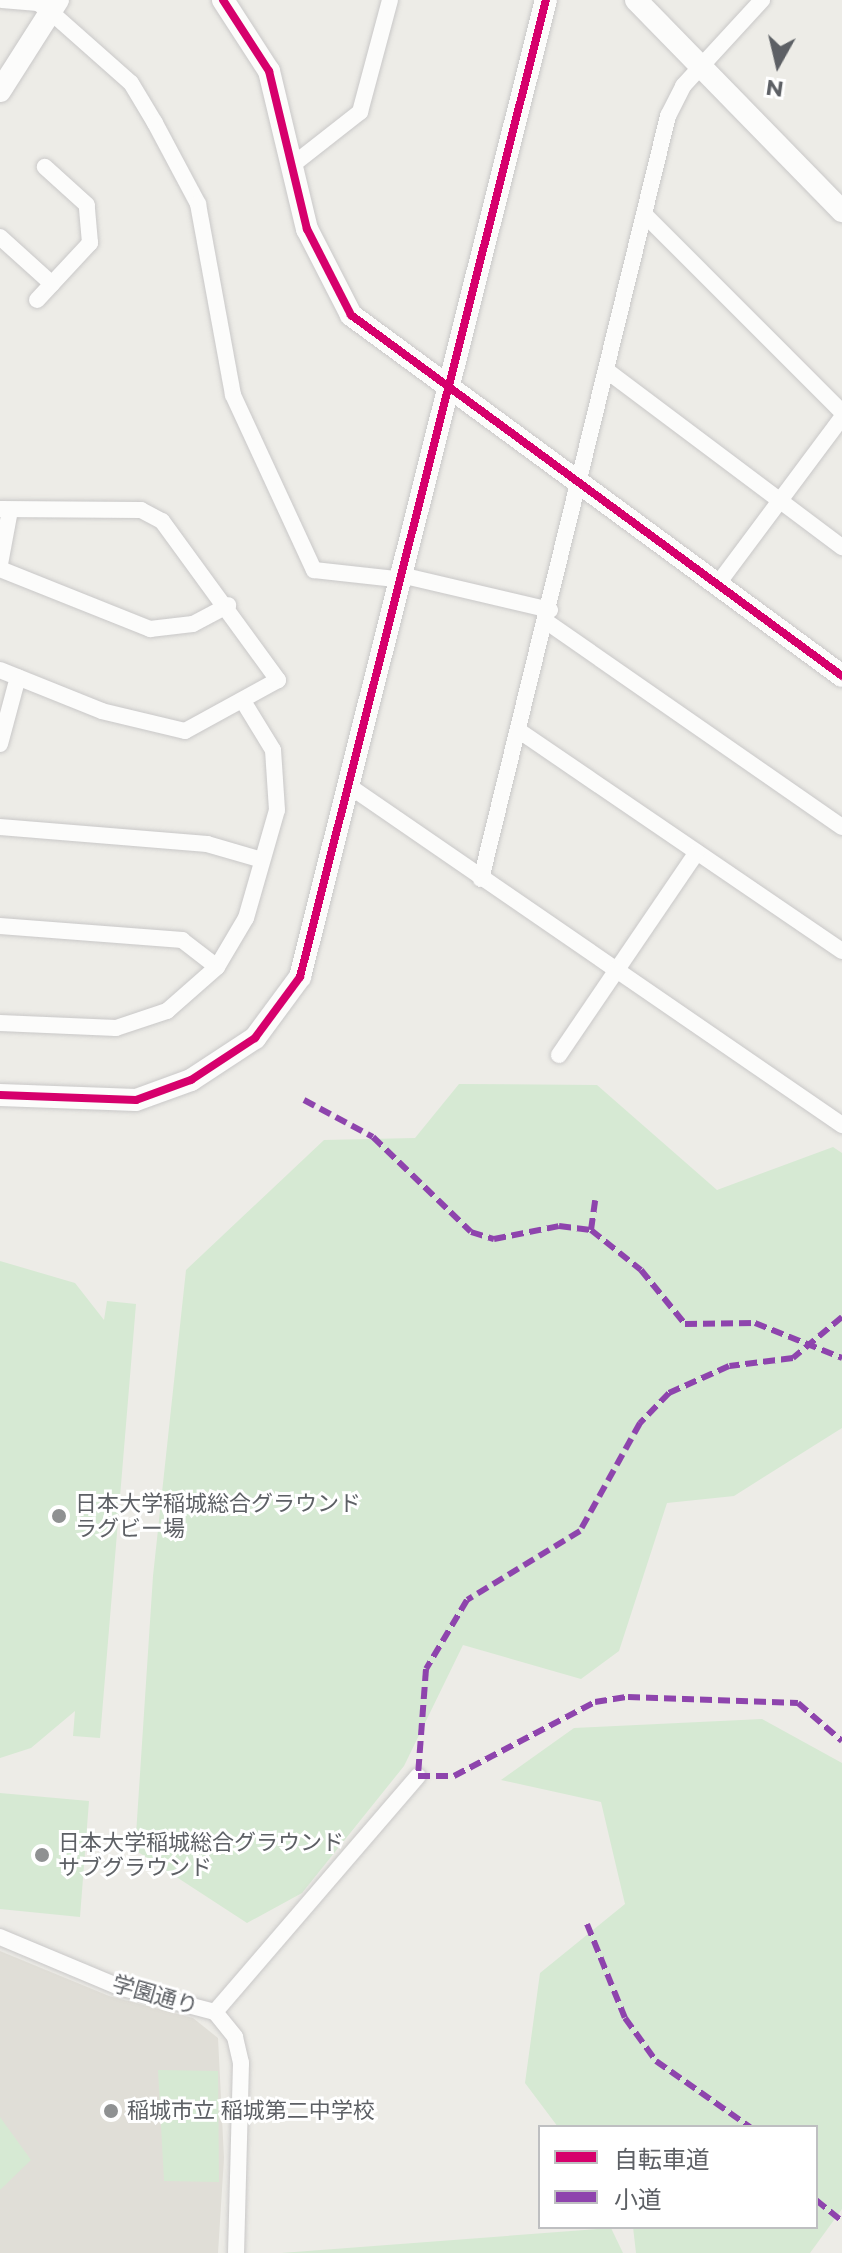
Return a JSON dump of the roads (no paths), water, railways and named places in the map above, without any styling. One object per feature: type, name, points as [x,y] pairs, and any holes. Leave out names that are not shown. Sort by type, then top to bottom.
[{"type":"street","points":[[2,0],[55,7],[131,83],[198,204],[227,375],[314,570],[404,578],[548,616],[842,827]]},
{"type":"street","points":[[223,0],[269,71],[295,163],[307,229],[334,293],[363,327],[450,386],[842,676]]},
{"type":"street","points":[[295,163],[360,112],[390,0]]},
{"type":"street","points":[[0,1095],[136,1100],[191,1080],[255,1038],[280,1009],[313,946],[546,0]]},
{"type":"street","points":[[636,0],[842,211]]},
{"type":"street","points":[[481,879],[674,100],[700,66],[762,0]]},
{"type":"street","points":[[0,91],[55,7]]},
{"type":"street","points":[[37,300],[90,243],[87,205],[45,167]]},
{"type":"street","points":[[645,215],[842,414],[717,585]]},
{"type":"street","points":[[0,237],[52,284]]},
{"type":"street","points":[[606,370],[842,547]]},
{"type":"street","points":[[0,670],[102,711],[185,731],[278,680],[228,605],[189,548],[141,510],[5,510],[0,567],[150,629],[193,624],[228,605]]},
{"type":"street","points":[[0,744],[18,677]]},
{"type":"street","points":[[0,1023],[116,1028],[167,1011],[217,967],[246,918],[280,784],[273,750],[243,701]]},
{"type":"street","points":[[518,730],[842,951]]},
{"type":"street","points":[[352,788],[615,973],[842,1125]]},
{"type":"street","points":[[0,827],[207,844],[262,860]]},
{"type":"street","points":[[559,1055],[697,852]]},
{"type":"street","points":[[0,926],[182,940],[217,967]]},
{"type":"street","points":[[215,2012],[418,1776]]},
{"type":"street","name":"学園通り","points":[[0,1937],[119,1987],[215,2012],[235,2037],[241,2063],[236,2253]]},
{"type":"place","name":"日本大学稲城総合グラウンド ラグビー場","points":[[59,1516]]},
{"type":"place","name":"日本大学稲城総合グラウンド サブグラウンド","points":[[42,1855]]},
{"type":"place","name":"稲城市立 稲城第二中学校","points":[[111,2111]]}]
